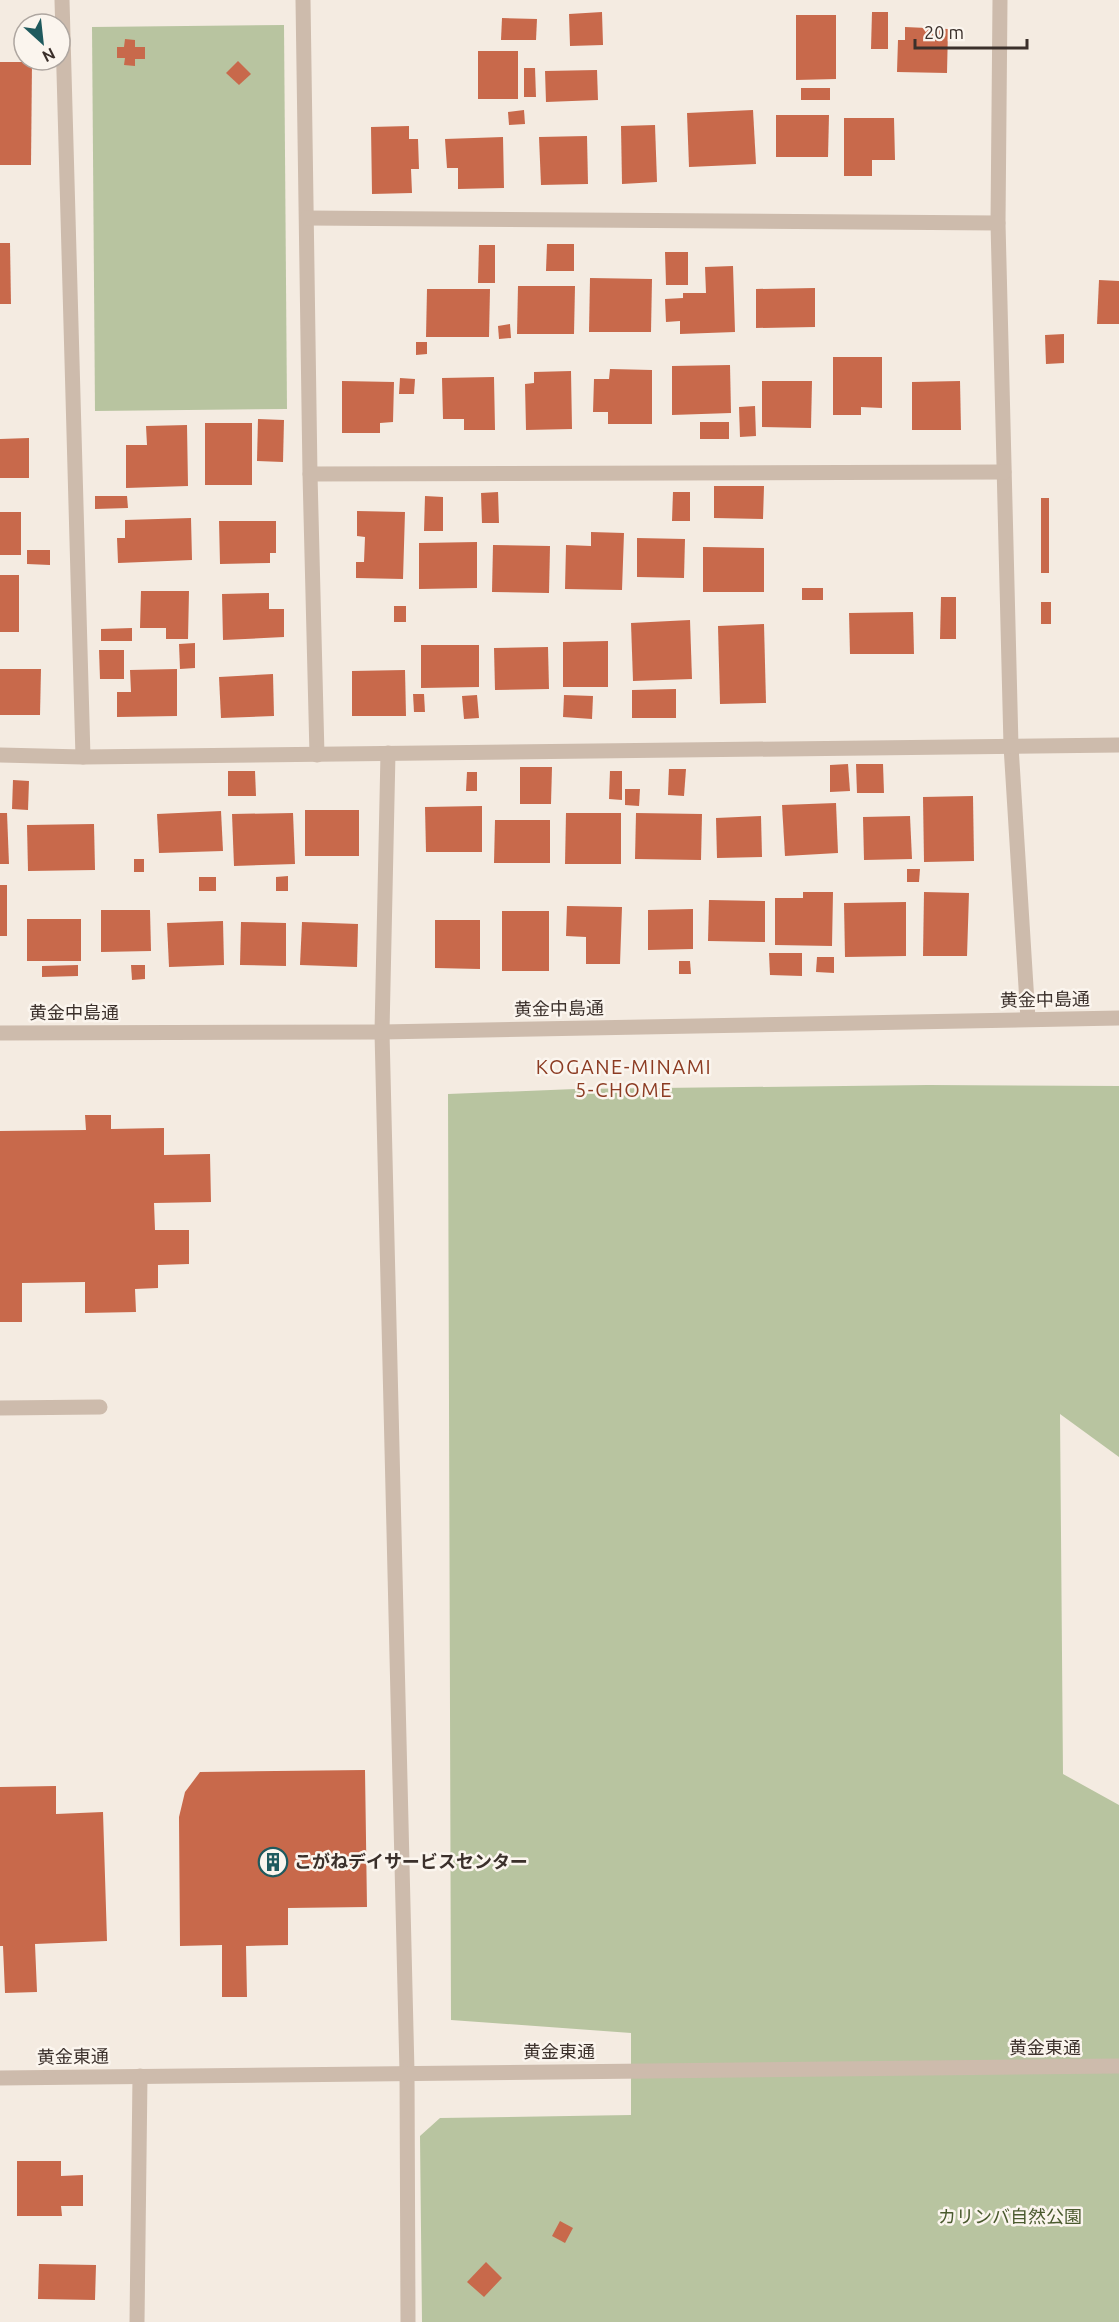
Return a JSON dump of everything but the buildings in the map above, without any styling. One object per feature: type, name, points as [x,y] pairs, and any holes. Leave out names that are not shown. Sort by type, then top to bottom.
[{"type":"street","points":[[62,0],[83,757]]},
{"type":"street","points":[[303,0],[317,755]]},
{"type":"street","points":[[1000,0],[998,223],[1011,746],[1028,1019]]},
{"type":"street","points":[[307,218],[998,223]]},
{"type":"street","points":[[310,474],[1004,472]]},
{"type":"street","points":[[0,755],[83,757],[317,755],[1119,745]]},
{"type":"street","points":[[388,753],[382,1032],[407,2072],[408,2322]]},
{"type":"street","name":"黄金中島通","points":[[0,1033],[382,1032],[1119,1018]]},
{"type":"street","points":[[0,1408],[100,1407]]},
{"type":"street","name":"黄金東通","points":[[0,2078],[407,2072],[1119,2067]]},
{"type":"street","points":[[136,2322],[140,2076]]},
{"type":"green space","points":[[284,25],[287,409],[95,411],[92,27]]},
{"type":"green space","name":"カリンバ自然公園","points":[[928,1085],[1119,1086],[1119,1457],[1060,1414],[1063,1774],[1119,1805],[1119,2322],[422,2322],[420,2136],[440,2118],[631,2115],[631,2033],[451,2020],[448,1094],[575,1089]]},
{"type":"place","name":"こがねデイサービスセンター","points":[[273,1862]]},
{"type":"district","name":"KOGANE-MINAMI 5-CHOME","points":[[624,1078]]}]
